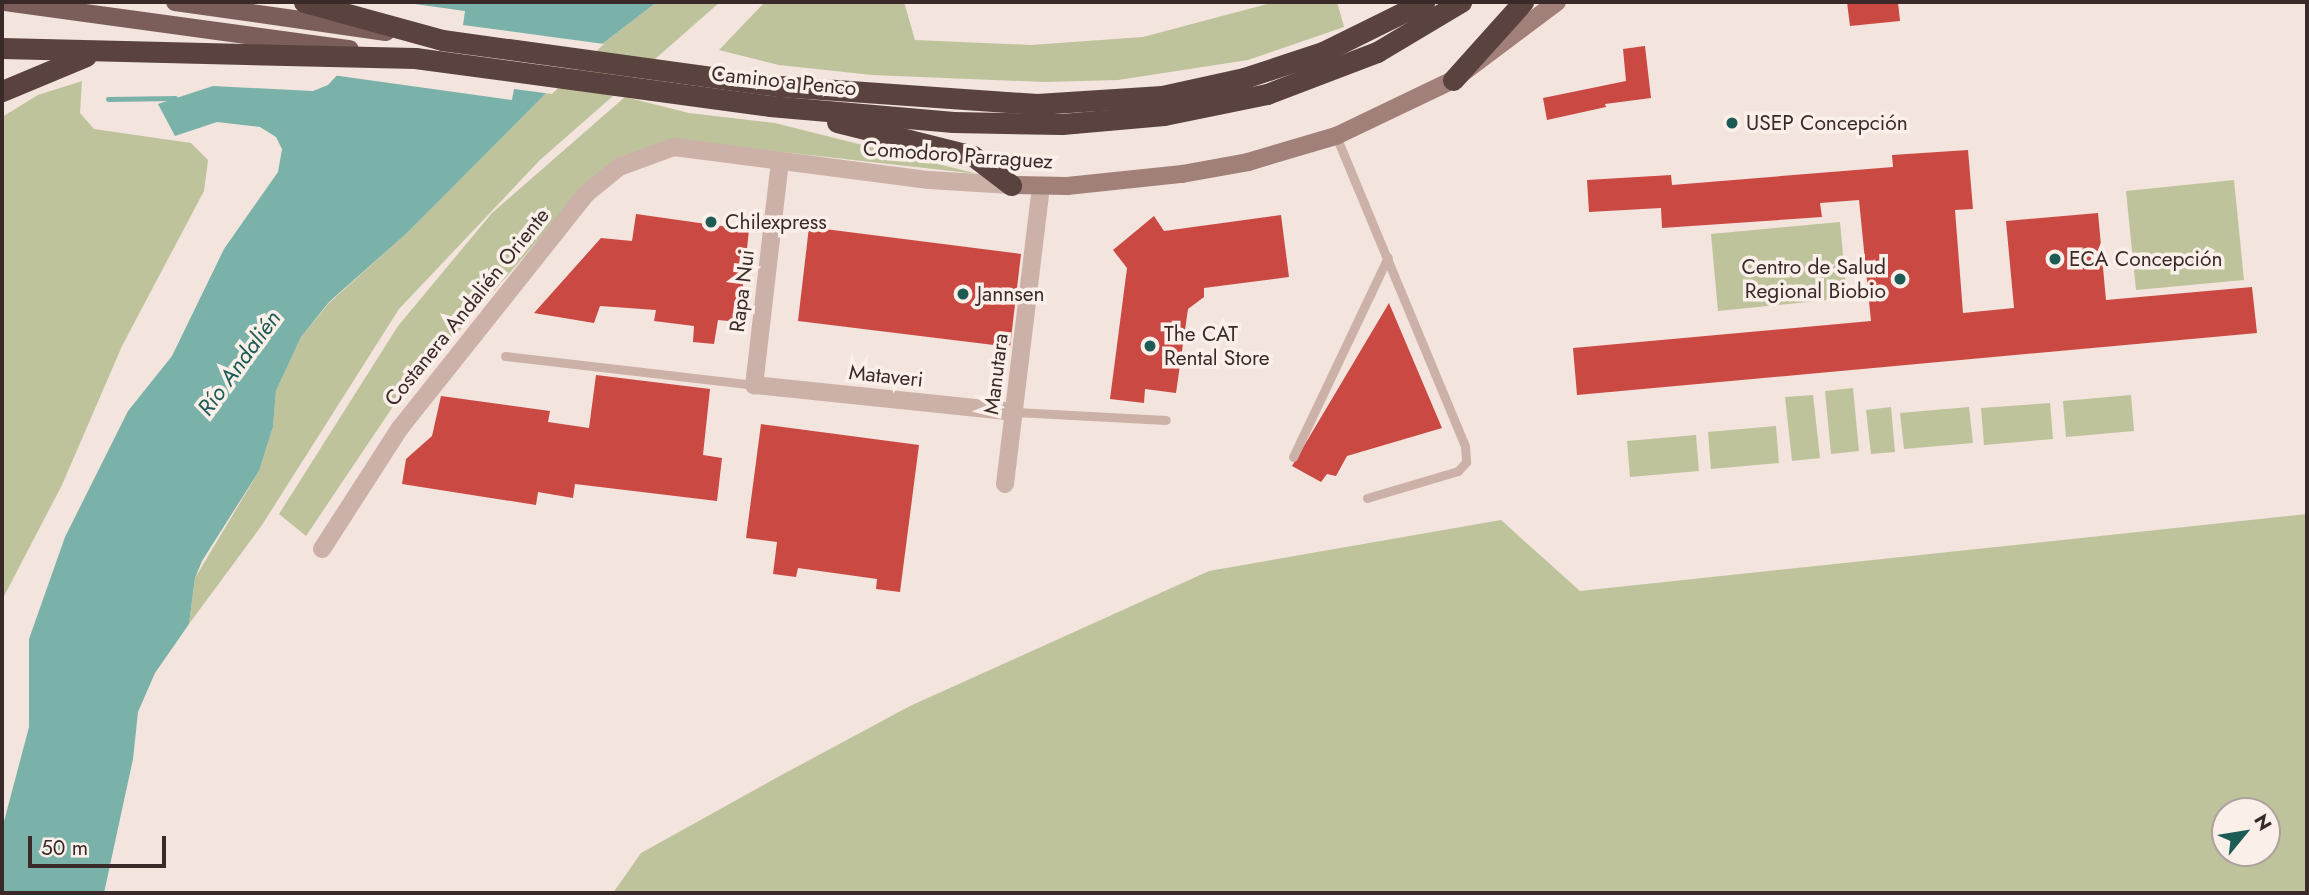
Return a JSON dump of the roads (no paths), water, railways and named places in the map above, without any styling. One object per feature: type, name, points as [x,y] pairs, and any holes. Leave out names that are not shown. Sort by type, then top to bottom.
[{"type":"highway","points":[[304,2],[442,40]]},
{"type":"highway","name":"Camino a Penco","points":[[442,40],[716,77],[957,100],[1037,104],[1121,101],[1203,88],[1284,66],[1362,36],[1424,2]]},
{"type":"highway","name":"Camino a Penco","points":[[101,53],[252,44],[415,58],[770,106],[1013,124],[1164,115],[1241,101],[1317,78],[1377,52],[1461,2]]},
{"type":"highway","points":[[1452,80],[1523,2]]},
{"type":"highway","points":[[2,48],[101,53]]},
{"type":"highway","points":[[2,91],[40,72],[101,53]]},
{"type":"highway","points":[[770,106],[973,156],[1011,185]]},
{"type":"main road","points":[[5,2],[82,12],[252,44]]},
{"type":"main road","name":"Camino a Penco","points":[[175,2],[442,40]]},
{"type":"street","name":"Comodoro Parraguez","points":[[690,148],[929,180],[1011,185],[1041,186],[1193,172],[1336,136],[1452,80],[1557,2]]},
{"type":"street","name":"Costanera Andalién Oriente","points":[[322,549],[400,428],[587,193],[619,167],[657,150],[690,148]]},
{"type":"street","name":"Rapa Nui","points":[[754,385],[780,161]]},
{"type":"street","name":"Manutara","points":[[1005,484],[1041,186]]},
{"type":"street","name":"Mataveri","points":[[754,385],[1014,412]]},
{"type":"lane","points":[[1336,136],[1465,446],[1466,462],[1458,471],[1367,498]]},
{"type":"lane","points":[[1293,457],[1388,257]]},
{"type":"lane","points":[[505,356],[754,385]]},
{"type":"lane","points":[[1014,412],[1166,420]]},
{"type":"water","name":"Río Andalién","points":[[405,2],[657,2],[572,67],[407,233],[329,302],[301,337],[276,391],[273,427],[259,471],[202,561],[195,578],[189,624],[155,673],[138,712],[133,759],[104,893],[2,893],[2,829],[29,727],[29,639],[65,537],[128,411],[172,356],[224,249],[278,172],[282,149],[276,137],[260,127],[217,122],[175,136],[158,104],[213,86],[313,91],[328,85]]},
{"type":"waterway","points":[[108,99],[175,98]]},
{"type":"place","name":"USEP Concepción","points":[[1732,123]]},
{"type":"place","name":"Chilexpress","points":[[711,222]]},
{"type":"place","name":"ECA Concepción","points":[[2055,259]]},
{"type":"place","name":"Centro de Salud Regional Biobio","points":[[1900,279]]},
{"type":"place","name":"Jannsen","points":[[963,294]]},
{"type":"place","name":"The CAT Rental Store","points":[[1150,346]]}]
